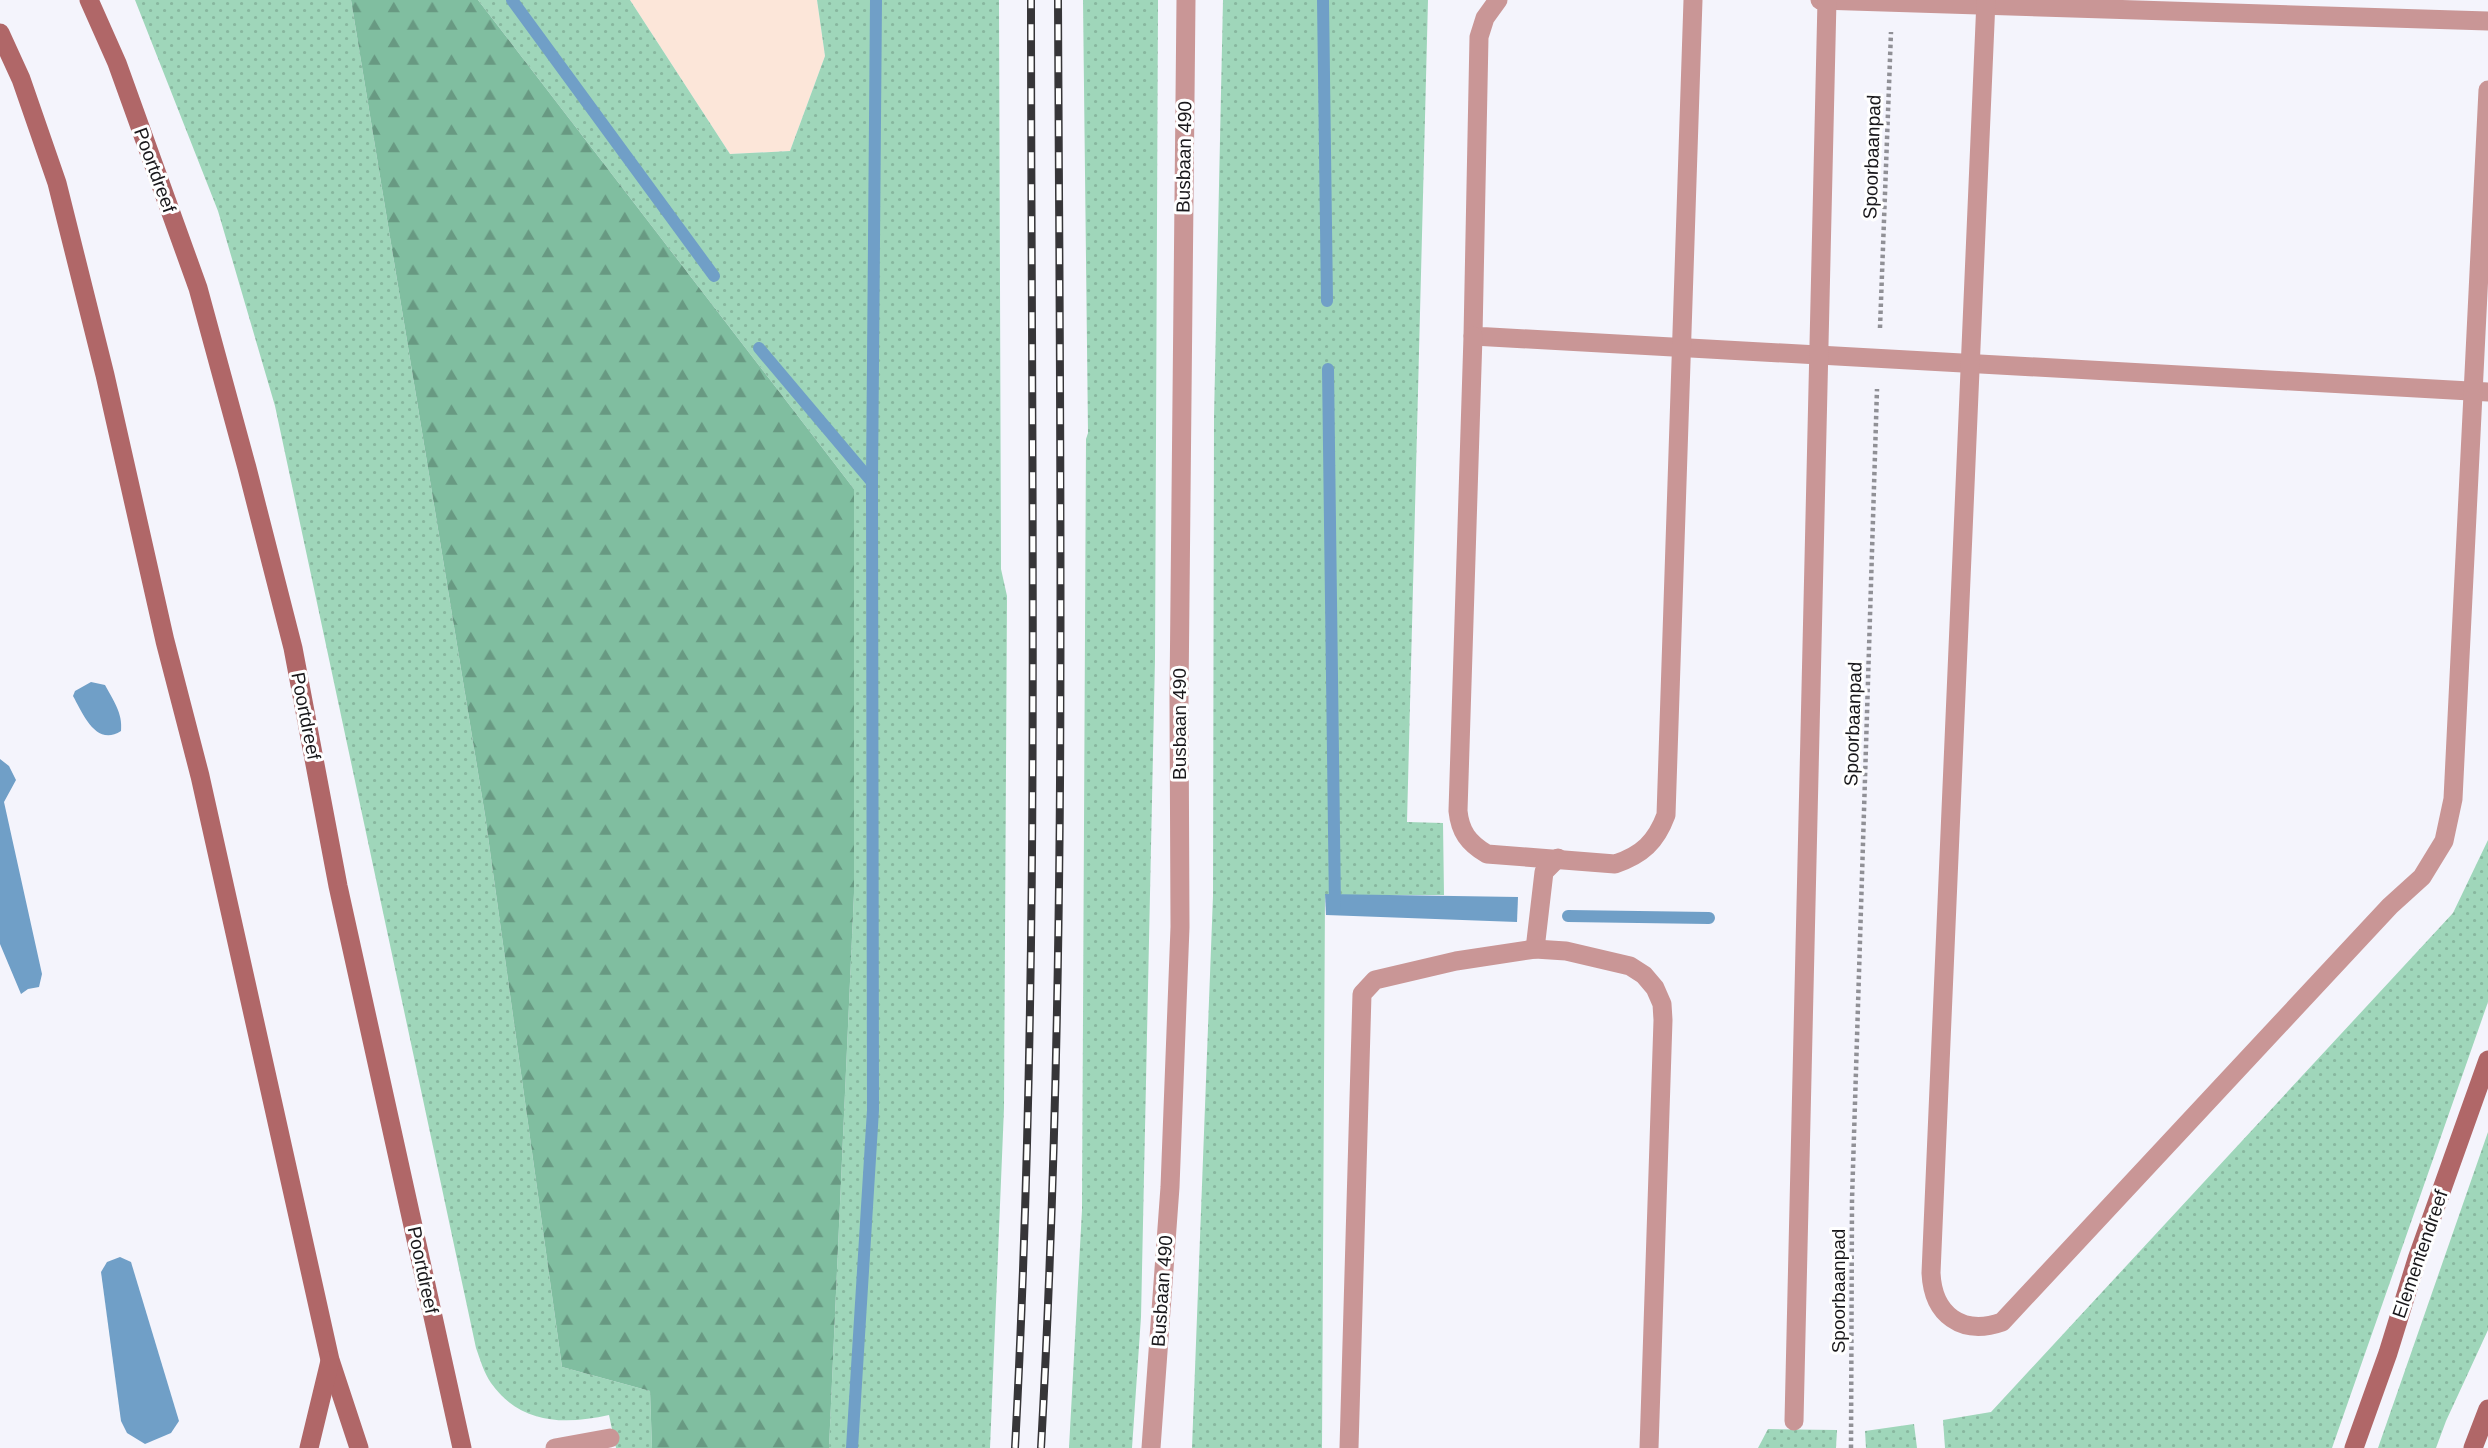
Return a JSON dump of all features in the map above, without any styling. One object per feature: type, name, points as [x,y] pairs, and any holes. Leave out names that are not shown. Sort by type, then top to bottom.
[{"type":"main road","name":"Poortdreef","points":[[89,0],[117,63],[198,288],[251,481],[293,648],[338,886],[462,1448]]},
{"type":"main road","points":[[0,33],[21,79],[57,183],[99,350],[165,641],[204,789],[330,1360],[359,1448]]},
{"type":"main road","name":"Elementendreef","points":[[2354,1448],[2388,1353],[2417,1259],[2488,1060]]},
{"type":"main road","points":[[309,1448],[330,1360]]},
{"type":"main road","points":[[2473,1448],[2488,1409]]},
{"type":"street","name":"Busbaan 490","points":[[1151,1448],[1170,1187],[1180,927],[1179,697],[1186,0]]},
{"type":"street","points":[[1498,0],[1485,18],[1479,37],[1459,824],[1465,837],[1487,854],[1615,864],[1633,858],[1648,848],[1660,832],[1666,815],[1693,0]]},
{"type":"street","points":[[1820,0],[1986,2],[2488,21]]},
{"type":"street","points":[[1794,1421],[1827,0]]},
{"type":"street","points":[[1986,2],[1931,1273],[1937,1302],[1946,1314],[1973,1327],[1988,1327],[2002,1322],[2390,906],[2422,877],[2444,841],[2453,799],[2481,391],[2488,90]]},
{"type":"street","points":[[1473,336],[2481,391]]},
{"type":"street","points":[[1535,949],[1544,872],[1558,858]]},
{"type":"street","points":[[1349,1448],[1362,994],[1375,980],[1456,961],[1535,949],[1566,951],[1630,966],[1644,975],[1655,988],[1662,1004],[1649,1448]]},
{"type":"street","points":[[555,1448],[610,1438]]},
{"type":"path","name":"Spoorbaanpad","points":[[1851,1448],[1852,1200],[1878,359],[1893,2]]},
{"type":"shaded area","points":[[630,0],[817,0],[825,56],[790,151],[730,154]]},
{"type":"green space","points":[[135,0],[351,0],[485,815],[562,1367],[650,1391],[652,1448],[616,1448],[609,1415],[560,1420],[529,1414],[515,1407],[489,1379],[476,1348],[275,406],[218,211]]},
{"type":"green space","points":[[351,0],[478,0],[854,489],[854,893],[829,1448],[652,1448],[650,1391],[562,1367],[485,815]]},
{"type":"green space","points":[[478,0],[630,0],[730,154],[790,151],[825,56],[817,0],[999,0],[1001,569],[1007,596],[1004,1108],[990,1448],[829,1448],[854,893],[854,489]]},
{"type":"green space","points":[[1083,0],[1158,0],[1155,659],[1141,1317],[1132,1448],[1069,1448],[1082,1210],[1088,433]]},
{"type":"green space","points":[[1223,0],[1428,0],[1407,822],[1443,823],[1444,895],[1325,895],[1322,1448],[1192,1448],[1213,896],[1214,418]]},
{"type":"green space","points":[[2488,840],[2488,1002],[2332,1448],[1945,1448],[1943,1420],[1991,1412],[2453,913]]},
{"type":"green space","points":[[2488,1132],[2488,1330],[2436,1448],[2378,1448]]},
{"type":"green space","points":[[1914,1424],[1917,1448],[1866,1448],[1865,1431]]},
{"type":"green space","points":[[1768,1429],[1837,1430],[1836,1448],[1758,1448]]},
{"type":"water","points":[[91,682],[105,685],[119,712],[121,731],[104,735],[97,732],[86,719],[73,696],[75,691]]},
{"type":"water","points":[[0,759],[9,766],[16,780],[4,802],[42,974],[39,987],[28,989],[21,994],[0,944]]},
{"type":"water","points":[[1325,894],[1518,897],[1517,922],[1326,915]]},
{"type":"water","points":[[120,1257],[131,1262],[179,1421],[171,1433],[145,1444],[127,1433],[121,1421],[101,1272],[107,1262]]},
{"type":"waterway","points":[[512,0],[714,276]]},
{"type":"waterway","points":[[852,1448],[873,1110],[872,482],[876,0]]},
{"type":"waterway","points":[[1323,0],[1327,301]]},
{"type":"waterway","points":[[759,348],[872,482]]},
{"type":"waterway","points":[[1328,369],[1335,908]]},
{"type":"waterway","points":[[1568,916],[1709,918]]},
{"type":"railway","points":[[1015,1448],[1023,1267],[1031,905],[1031,0]]},
{"type":"railway","points":[[1041,1448],[1050,1267],[1059,905],[1061,543],[1058,0]]}]
